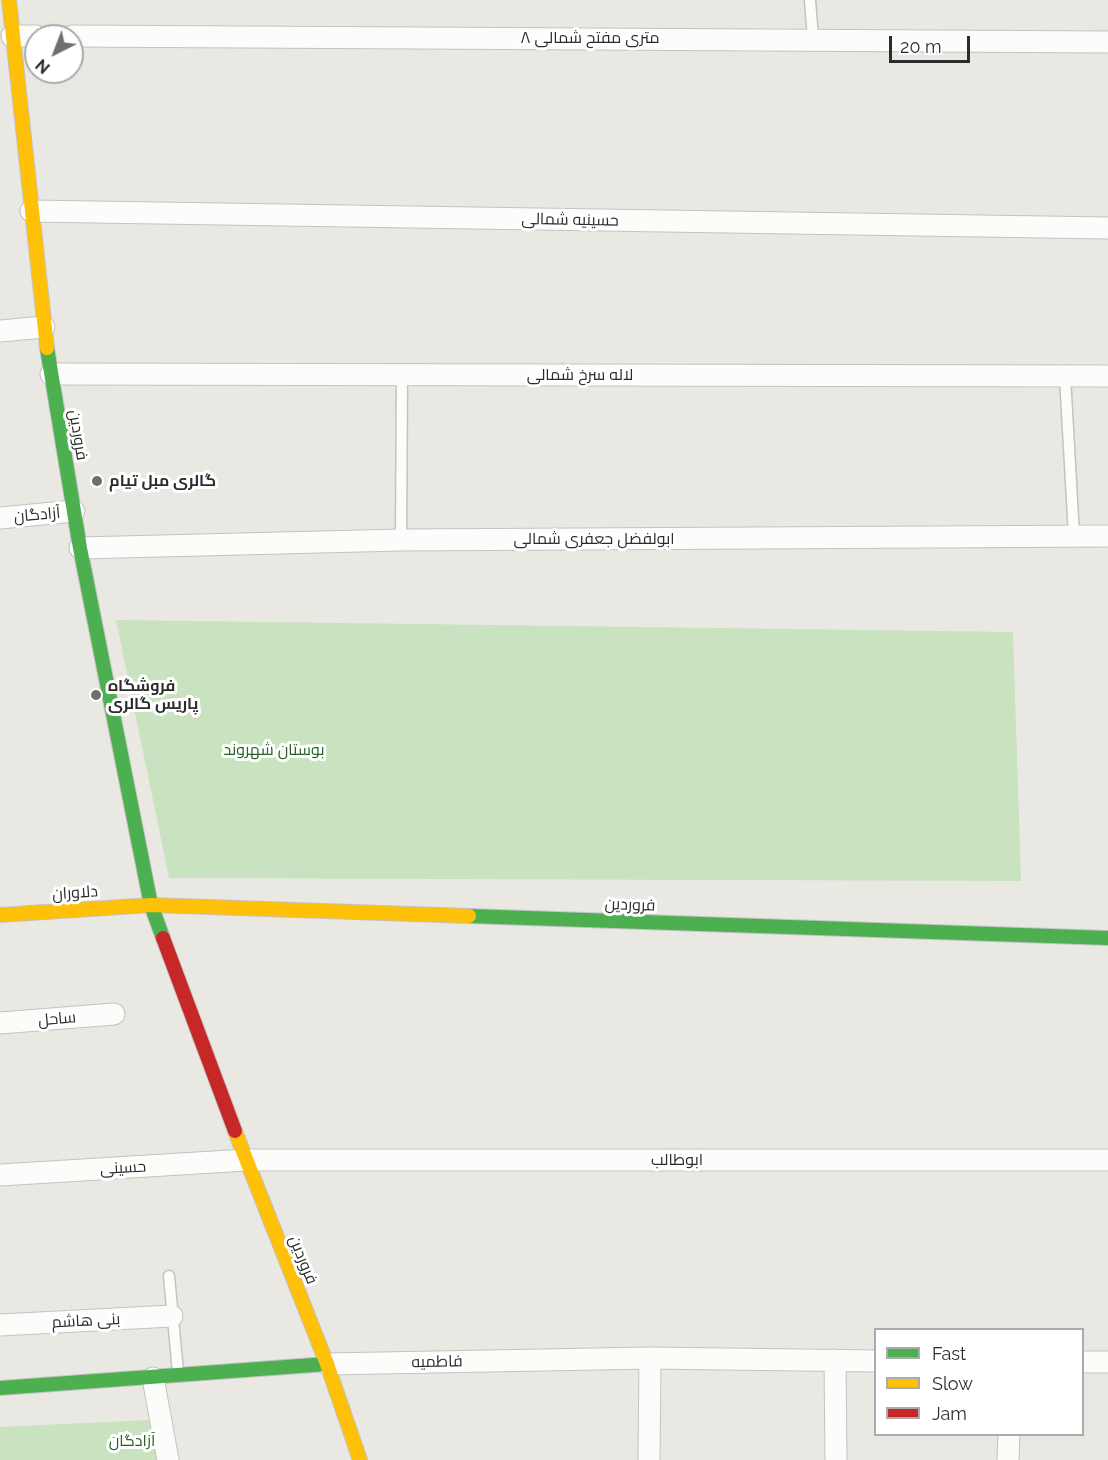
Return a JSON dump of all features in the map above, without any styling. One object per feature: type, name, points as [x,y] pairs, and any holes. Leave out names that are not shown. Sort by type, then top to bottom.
[{"type":"street","name":"فروردین","points":[[9,0],[51,374],[80,548],[151,905],[246,1160],[327,1364],[360,1460]]},
{"type":"street","points":[[12,36],[24,36]]},
{"type":"street","name":"۸ متری مفتح شمالی","points":[[84,36],[1108,42]]},
{"type":"street","name":"حسینیه شمالی","points":[[31,211],[1108,228]]},
{"type":"street","points":[[0,331],[44,327]]},
{"type":"street","name":"لاله سرخ شمالی","points":[[51,374],[1108,375]]},
{"type":"street","name":"آزادگان","points":[[0,518],[74,512]]},
{"type":"street","name":"ابولفضل جعفری شمالی","points":[[80,548],[401,540],[1108,536]]},
{"type":"street","name":"فروردین","points":[[151,905],[1108,938]]},
{"type":"street","name":"دلاوران","points":[[0,915],[151,905]]},
{"type":"street","name":"ساحل","points":[[0,1023],[114,1014]]},
{"type":"street","name":"ابوطالب","points":[[246,1160],[1108,1160]]},
{"type":"street","name":"حسینی","points":[[0,1175],[246,1160]]},
{"type":"street","name":"بنی هاشم","points":[[0,1325],[172,1316]]},
{"type":"street","points":[[649,1460],[650,1358]]},
{"type":"street","name":"فاطمیه","points":[[0,1389],[327,1364],[650,1358],[874,1360]]},
{"type":"street","points":[[835,1360],[836,1460]]},
{"type":"street","points":[[1084,1362],[1108,1362]]},
{"type":"street","points":[[153,1378],[168,1460]]},
{"type":"street","points":[[1008,1460],[1009,1436]]},
{"type":"lane","points":[[810,0],[813,39]]},
{"type":"lane","points":[[401,540],[402,375]]},
{"type":"lane","points":[[1065,376],[1074,536]]},
{"type":"lane","points":[[169,1276],[178,1375]]},
{"type":"green space","name":"بوستان شهروند","points":[[116,620],[1013,632],[1021,881],[169,878]]},
{"type":"green space","name":"آزادگان","points":[[150,1420],[157,1460],[0,1460],[0,1427]]},
{"type":"traffic: fast","points":[[47,348],[80,548],[151,905],[163,938]]},
{"type":"traffic: fast","points":[[469,916],[1108,938]]},
{"type":"traffic: fast","points":[[0,1388],[327,1364]]},
{"type":"traffic: slow","points":[[9,0],[47,348]]},
{"type":"traffic: slow","points":[[0,915],[151,905],[469,916]]},
{"type":"traffic: slow","points":[[235,1131],[327,1364],[360,1460]]},
{"type":"traffic: jam","points":[[163,938],[235,1131]]},
{"type":"place","name":"گالری مبل تیام","points":[[97,481]]},
{"type":"place","name":"فروشگاه پاریس گالری","points":[[96,695]]}]
